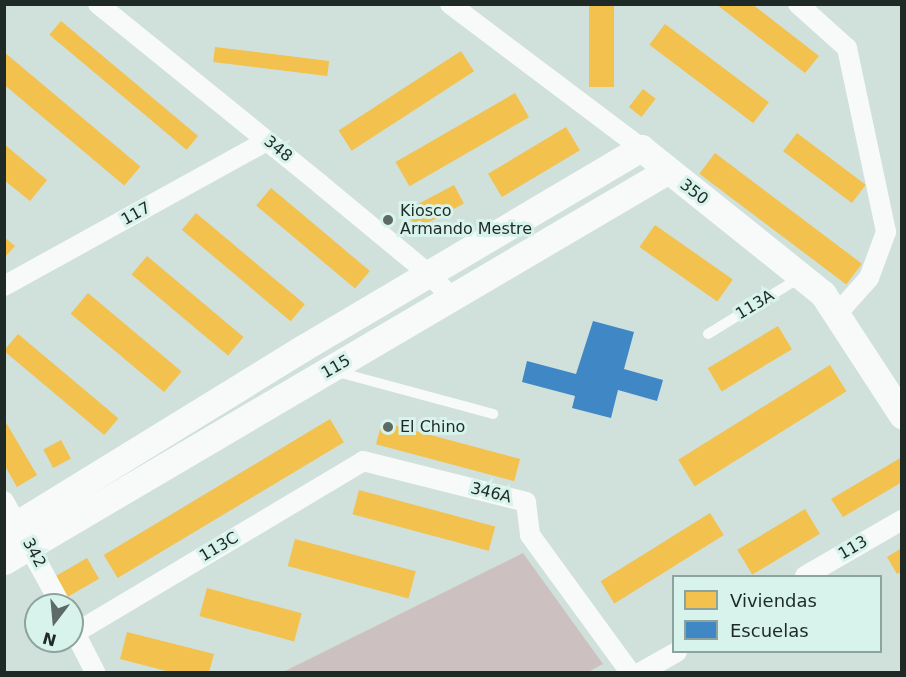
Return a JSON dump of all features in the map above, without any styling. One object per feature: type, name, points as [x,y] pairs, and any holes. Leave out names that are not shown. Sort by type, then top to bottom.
[{"type":"street","name":"348","points":[[98,4],[430,275],[453,299]]},
{"type":"street","name":"350","points":[[450,4],[641,148],[823,294],[902,415]]},
{"type":"street","points":[[798,4],[847,48],[886,232],[868,278],[837,315]]},
{"type":"street","name":"117","points":[[4,286],[267,141]]},
{"type":"street","name":"115","points":[[4,561],[14,526],[641,148]]},
{"type":"street","name":"115","points":[[14,526],[331,370],[667,171]]},
{"type":"street","name":"113C","points":[[84,624],[363,461]]},
{"type":"street","name":"346A","points":[[363,461],[526,502],[530,535],[630,672]]},
{"type":"street","name":"113","points":[[807,575],[902,520]]},
{"type":"street","name":"342","points":[[14,526],[54,593]]},
{"type":"street","points":[[84,650],[95,672]]},
{"type":"street","points":[[641,672],[674,653]]},
{"type":"lane","name":"113A","points":[[708,334],[802,277]]},
{"type":"lane","points":[[331,370],[493,414]]},
{"type":"shaded area","points":[[523,553],[603,664],[588,672],[283,672]]},
{"type":"building: Viviendas","points":[[589,4],[614,4],[614,87],[589,87]]},
{"type":"building: Viviendas","points":[[716,4],[752,4],[819,56],[805,73]]},
{"type":"building: Viviendas","points":[[61,21],[198,136],[187,150],[49,35]]},
{"type":"building: Viviendas","points":[[665,24],[769,102],[753,123],[649,45]]},
{"type":"building: Viviendas","points":[[215,47],[329,61],[327,76],[213,62]]},
{"type":"building: Viviendas","points":[[461,51],[474,71],[352,151],[339,131]]},
{"type":"building: Viviendas","points":[[4,52],[140,166],[124,186],[4,85]]},
{"type":"building: Viviendas","points":[[643,89],[656,99],[641,117],[629,107]]},
{"type":"building: Viviendas","points":[[515,93],[529,117],[409,186],[395,162]]},
{"type":"building: Viviendas","points":[[566,127],[580,150],[502,197],[488,174]]},
{"type":"building: Viviendas","points":[[797,133],[866,185],[852,203],[783,151]]},
{"type":"building: Viviendas","points":[[4,144],[47,180],[30,201],[4,180]]},
{"type":"building: Viviendas","points":[[715,153],[862,264],[846,284],[699,174]]},
{"type":"building: Viviendas","points":[[454,185],[464,204],[416,229],[406,210]]},
{"type":"building: Viviendas","points":[[271,188],[370,271],[355,289],[256,206]]},
{"type":"building: Viviendas","points":[[196,213],[305,304],[291,321],[182,230]]},
{"type":"building: Viviendas","points":[[655,225],[733,279],[717,302],[640,247]]},
{"type":"building: Viviendas","points":[[4,237],[15,246],[4,258]]},
{"type":"building: Viviendas","points":[[147,256],[244,337],[228,355],[132,274]]},
{"type":"building: Viviendas","points":[[88,293],[181,371],[164,392],[71,314]]},
{"type":"building: Viviendas","points":[[778,326],[792,349],[722,391],[708,368]]},
{"type":"building: Viviendas","points":[[18,334],[118,418],[104,435],[4,351]]},
{"type":"building: Viviendas","points":[[830,365],[846,391],[695,486],[678,460]]},
{"type":"building: Viviendas","points":[[330,419],[344,442],[118,578],[104,555]]},
{"type":"building: Viviendas","points":[[5,421],[37,475],[17,487],[5,466]]},
{"type":"building: Viviendas","points":[[382,422],[520,459],[514,481],[376,444]]},
{"type":"building: Viviendas","points":[[61,440],[71,459],[53,468],[43,449]]},
{"type":"building: Viviendas","points":[[902,457],[902,482],[843,517],[831,499]]},
{"type":"building: Viviendas","points":[[359,490],[495,526],[489,551],[353,514]]},
{"type":"building: Viviendas","points":[[805,509],[820,534],[752,575],[737,550]]},
{"type":"building: Viviendas","points":[[710,513],[724,535],[614,603],[601,581]]},
{"type":"building: Viviendas","points":[[295,539],[416,571],[408,598],[288,566]]},
{"type":"building: Viviendas","points":[[902,548],[902,571],[897,574],[887,557]]},
{"type":"building: Viviendas","points":[[87,558],[99,579],[74,593],[63,593],[54,577]]},
{"type":"building: Viviendas","points":[[207,588],[302,613],[294,641],[199,616]]},
{"type":"building: Viviendas","points":[[127,632],[214,654],[209,672],[170,672],[120,659]]},
{"type":"building: Escuelas","points":[[593,321],[634,332],[624,369],[663,380],[657,401],[618,390],[611,418],[572,408],[575,396],[522,382],[527,361],[576,374]]},
{"type":"place","name":"Kiosco Armando Mestre","points":[[388,220]]},
{"type":"place","name":"El Chino","points":[[388,427]]}]
